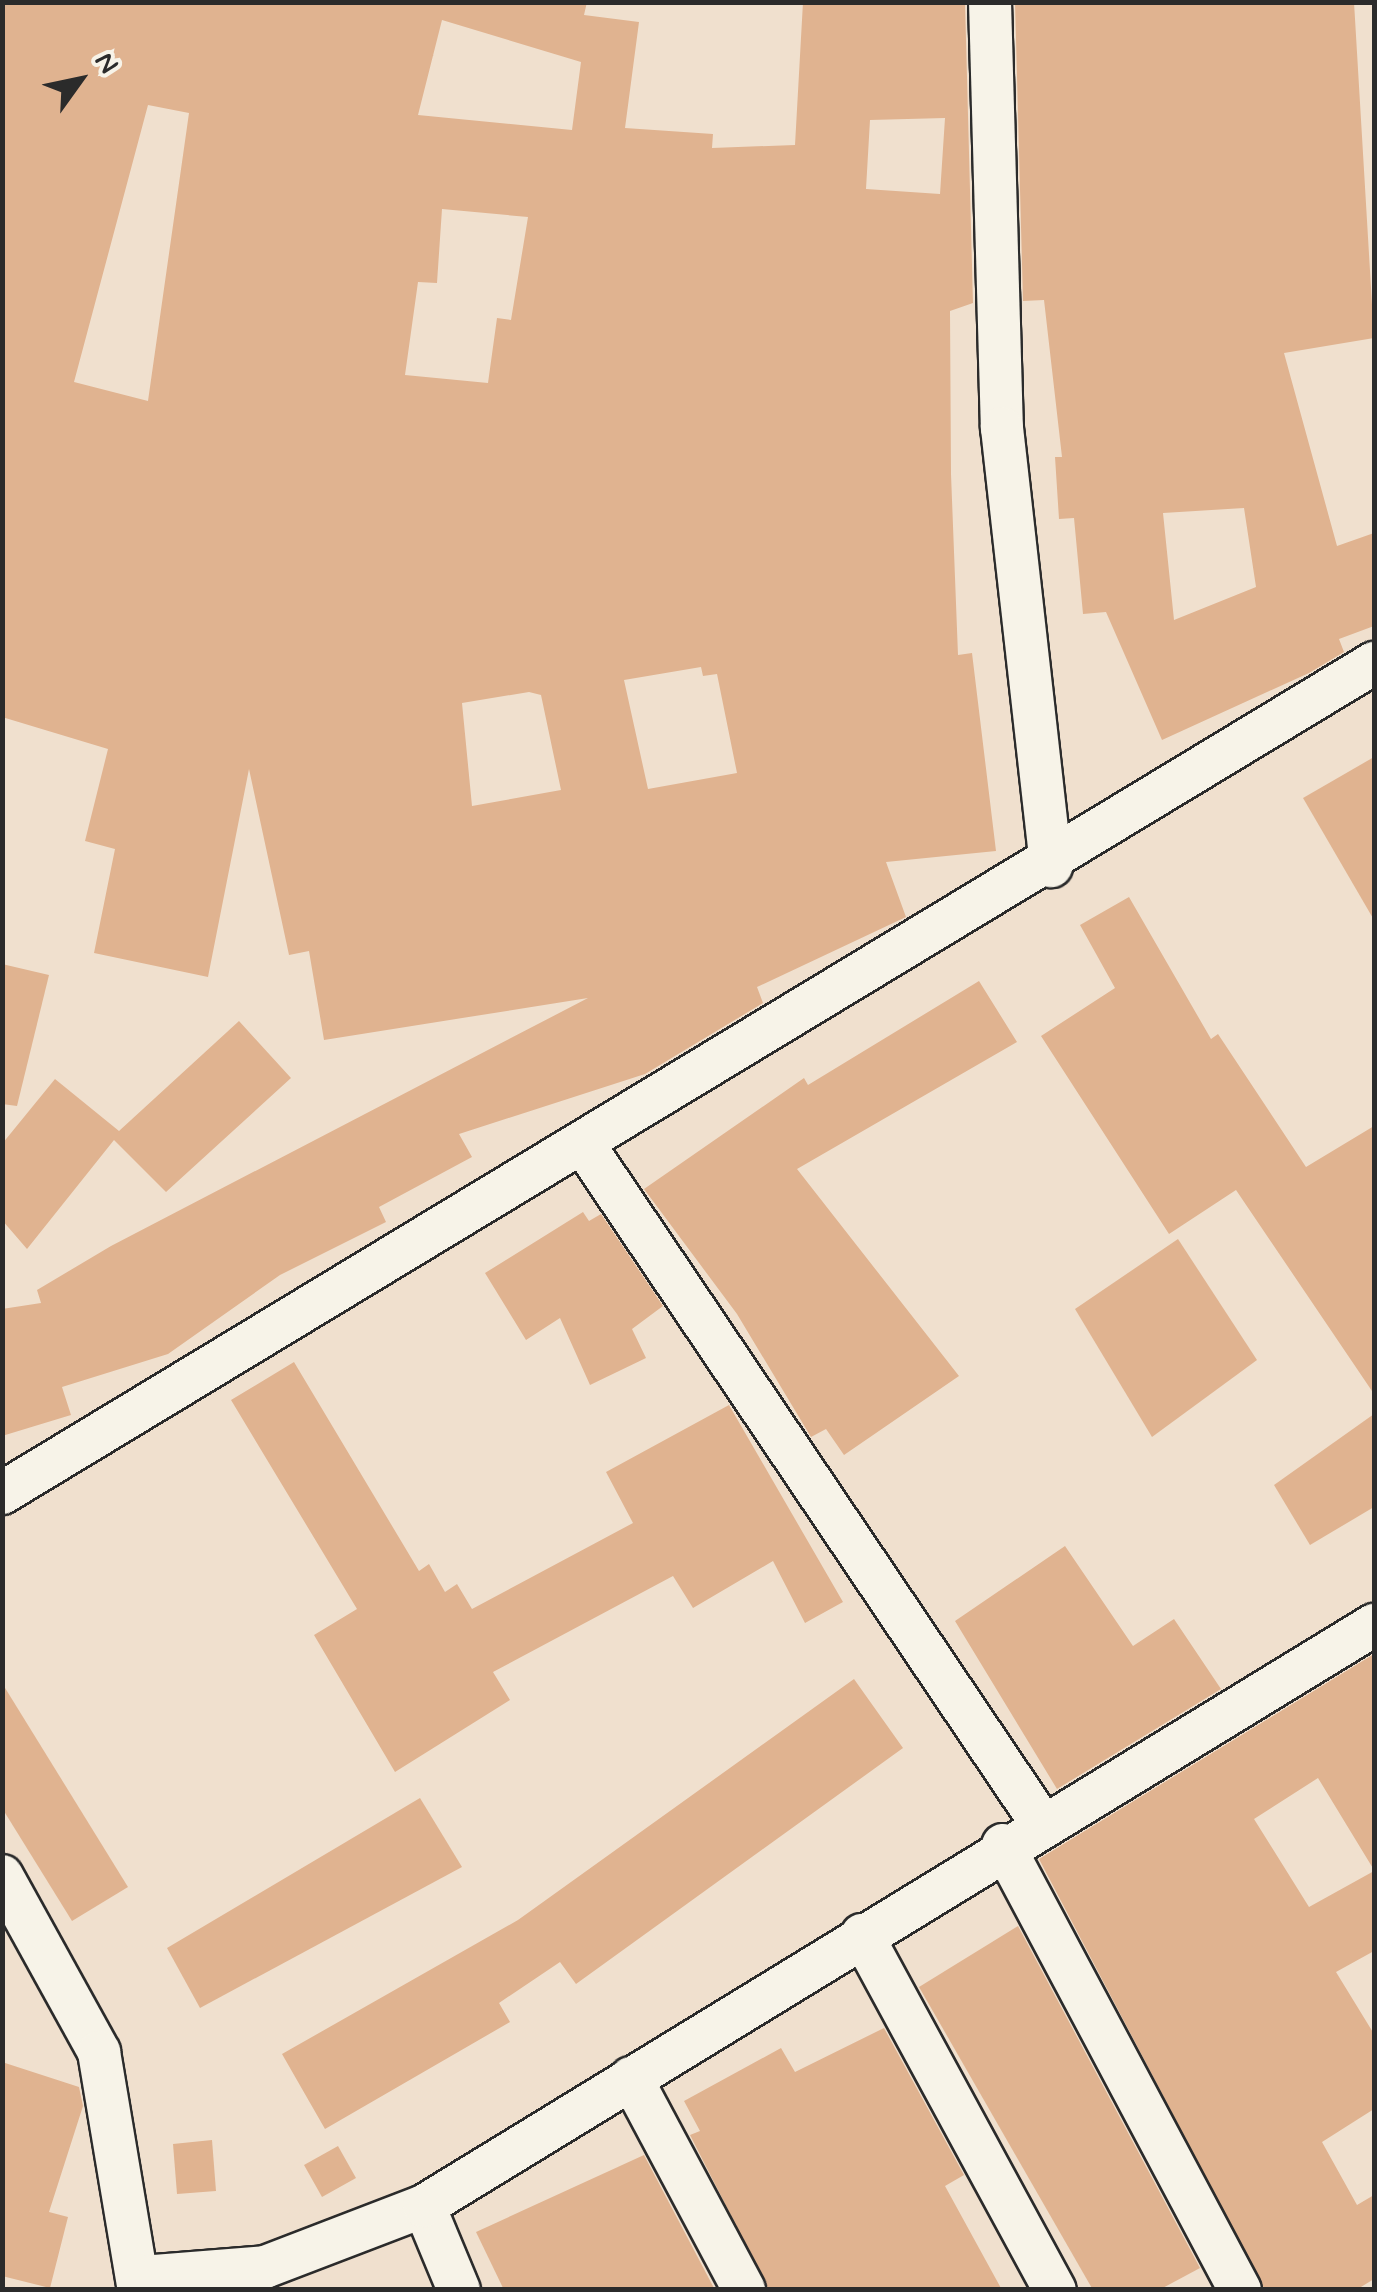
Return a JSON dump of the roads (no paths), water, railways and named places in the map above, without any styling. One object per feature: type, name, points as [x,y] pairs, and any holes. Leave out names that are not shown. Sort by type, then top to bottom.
[{"type":"street","points":[[990,2],[1002,428],[1050,866]]},
{"type":"street","points":[[2,1494],[1050,866],[1374,663]]},
{"type":"street","points":[[584,1145],[1042,1824]]},
{"type":"street","points":[[2,1876],[99,2052],[140,2283],[281,2262],[424,2206],[1003,1845],[1374,1625]]},
{"type":"street","points":[[1003,1845],[1240,2290]]},
{"type":"street","points":[[862,1935],[1055,2290]]},
{"type":"street","points":[[632,2078],[744,2290]]},
{"type":"street","points":[[424,2206],[459,2290]]}]
